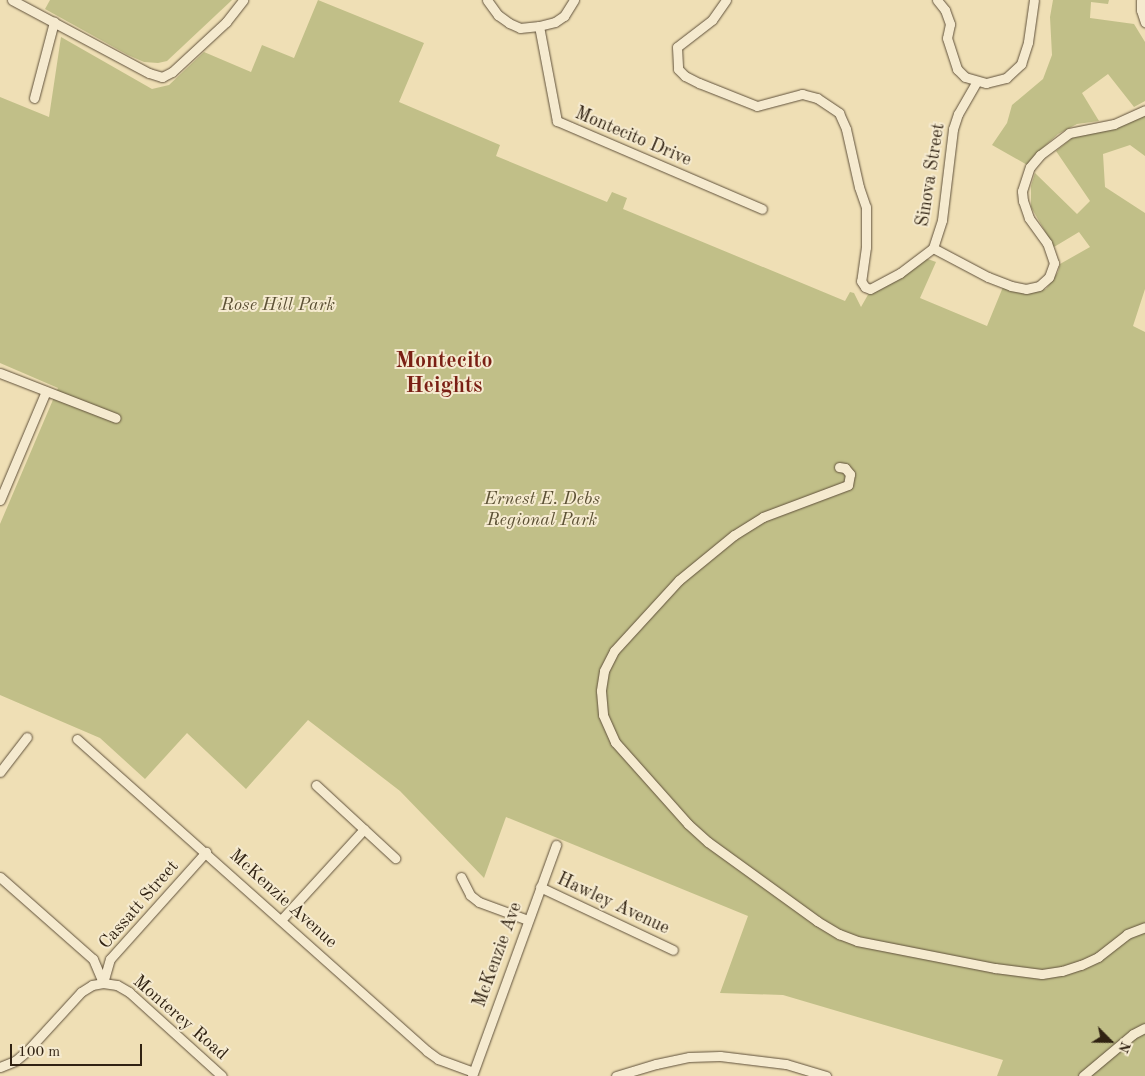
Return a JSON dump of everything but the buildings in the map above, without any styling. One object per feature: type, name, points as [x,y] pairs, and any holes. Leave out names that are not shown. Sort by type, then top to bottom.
[{"type":"street","points":[[12,0],[150,73],[162,77],[172,72],[226,22],[243,0]]},
{"type":"street","points":[[487,0],[498,15],[520,28],[555,22],[564,16],[574,0]]},
{"type":"street","points":[[726,0],[712,20],[677,48],[678,69],[685,76],[699,83],[757,106],[802,94],[817,98],[840,113],[866,207],[866,247],[861,281],[865,287],[874,288],[889,280],[933,248],[988,277],[1026,289],[1039,286],[1045,282],[1052,271],[1054,263],[1047,243],[1029,218],[1022,201],[1022,191],[1030,168],[1040,155],[1069,133],[1114,124],[1145,110]]},
{"type":"street","points":[[937,0],[945,10],[950,24],[947,38],[957,69],[965,78],[986,82],[1006,78],[1022,64],[1028,42],[1034,0]]},
{"type":"street","points":[[1141,0],[1141,10],[1145,22]]},
{"type":"street","points":[[34,98],[54,22]]},
{"type":"street","name":"Montecito Drive","points":[[539,26],[557,121],[762,209]]},
{"type":"street","name":"Sinova Street","points":[[933,248],[942,220],[953,129],[958,114],[977,81]]},
{"type":"street","points":[[0,373],[116,418]]},
{"type":"street","points":[[0,500],[46,391]]},
{"type":"street","points":[[839,467],[845,468],[850,474],[848,485],[844,489],[786,507],[763,517],[734,535],[679,580],[614,651],[604,671],[601,690],[603,715],[614,742],[688,824],[708,842],[817,921],[839,934],[857,941],[995,968],[1042,974],[1062,972],[1081,965],[1098,957],[1127,934],[1145,927]]},
{"type":"street","points":[[0,772],[27,737]]},
{"type":"street","name":"McKenzie Avenue","points":[[78,738],[427,1051],[438,1059],[473,1074]]},
{"type":"street","points":[[316,785],[396,858]]},
{"type":"street","points":[[281,920],[364,829]]},
{"type":"street","name":"McKenzie Ave","points":[[473,1074],[556,844]]},
{"type":"street","name":"Cassatt Street","points":[[104,983],[110,959],[206,852]]},
{"type":"street","points":[[0,877],[93,959],[104,983]]},
{"type":"street","points":[[461,877],[470,895],[479,902],[528,920]]},
{"type":"street","name":"Hawley Avenue","points":[[540,887],[673,950]]},
{"type":"street","name":"Monterey Road","points":[[0,1067],[15,1061],[27,1051],[81,992],[92,985],[104,983],[117,985],[129,992],[222,1076]]},
{"type":"street","points":[[1083,1076],[1132,1034],[1145,1028]]},
{"type":"street","points":[[1092,1076],[1132,1034]]},
{"type":"street","points":[[616,1076],[656,1064],[689,1057],[720,1056],[786,1064],[802,1073],[826,1076]]},
{"type":"green space","points":[[50,0],[232,0],[167,61],[158,63],[144,62],[128,55],[45,9]]},
{"type":"green space","name":"Ernest E. Debs Regional Park","points":[[318,0],[424,43],[399,102],[500,145],[496,156],[607,202],[612,192],[627,198],[623,209],[845,301],[850,292],[854,293],[861,307],[869,293],[925,258],[936,262],[920,298],[987,326],[1003,287],[1028,293],[1046,289],[1058,272],[1060,264],[1090,247],[1079,232],[1054,247],[1031,207],[1031,186],[1035,173],[1077,214],[1090,201],[1056,151],[1072,138],[1125,125],[1145,114],[1145,156],[1130,145],[1103,154],[1105,187],[1145,213],[1145,289],[1133,326],[1145,332],[1145,1076],[997,1076],[1003,1060],[783,995],[720,993],[748,916],[506,817],[484,878],[400,791],[308,720],[246,789],[187,733],[145,779],[100,738],[0,695],[0,524],[58,388],[0,363],[0,97],[49,117],[61,37],[152,89],[169,85],[204,52],[251,72],[262,45],[294,58]]},
{"type":"green space","points":[[1053,0],[1109,0],[1108,4],[1091,2],[1090,18],[1134,24],[1145,42],[1145,101],[1134,107],[1108,74],[1082,93],[1099,121],[1077,124],[1058,134],[1036,154],[1029,166],[992,145],[1007,123],[1012,105],[1043,79],[1052,55],[1050,17]]},
{"type":"district","name":"Montecito Heights","points":[[444,374]]},
{"type":"park label","name":"Rose Hill Park","points":[[278,305]]}]
